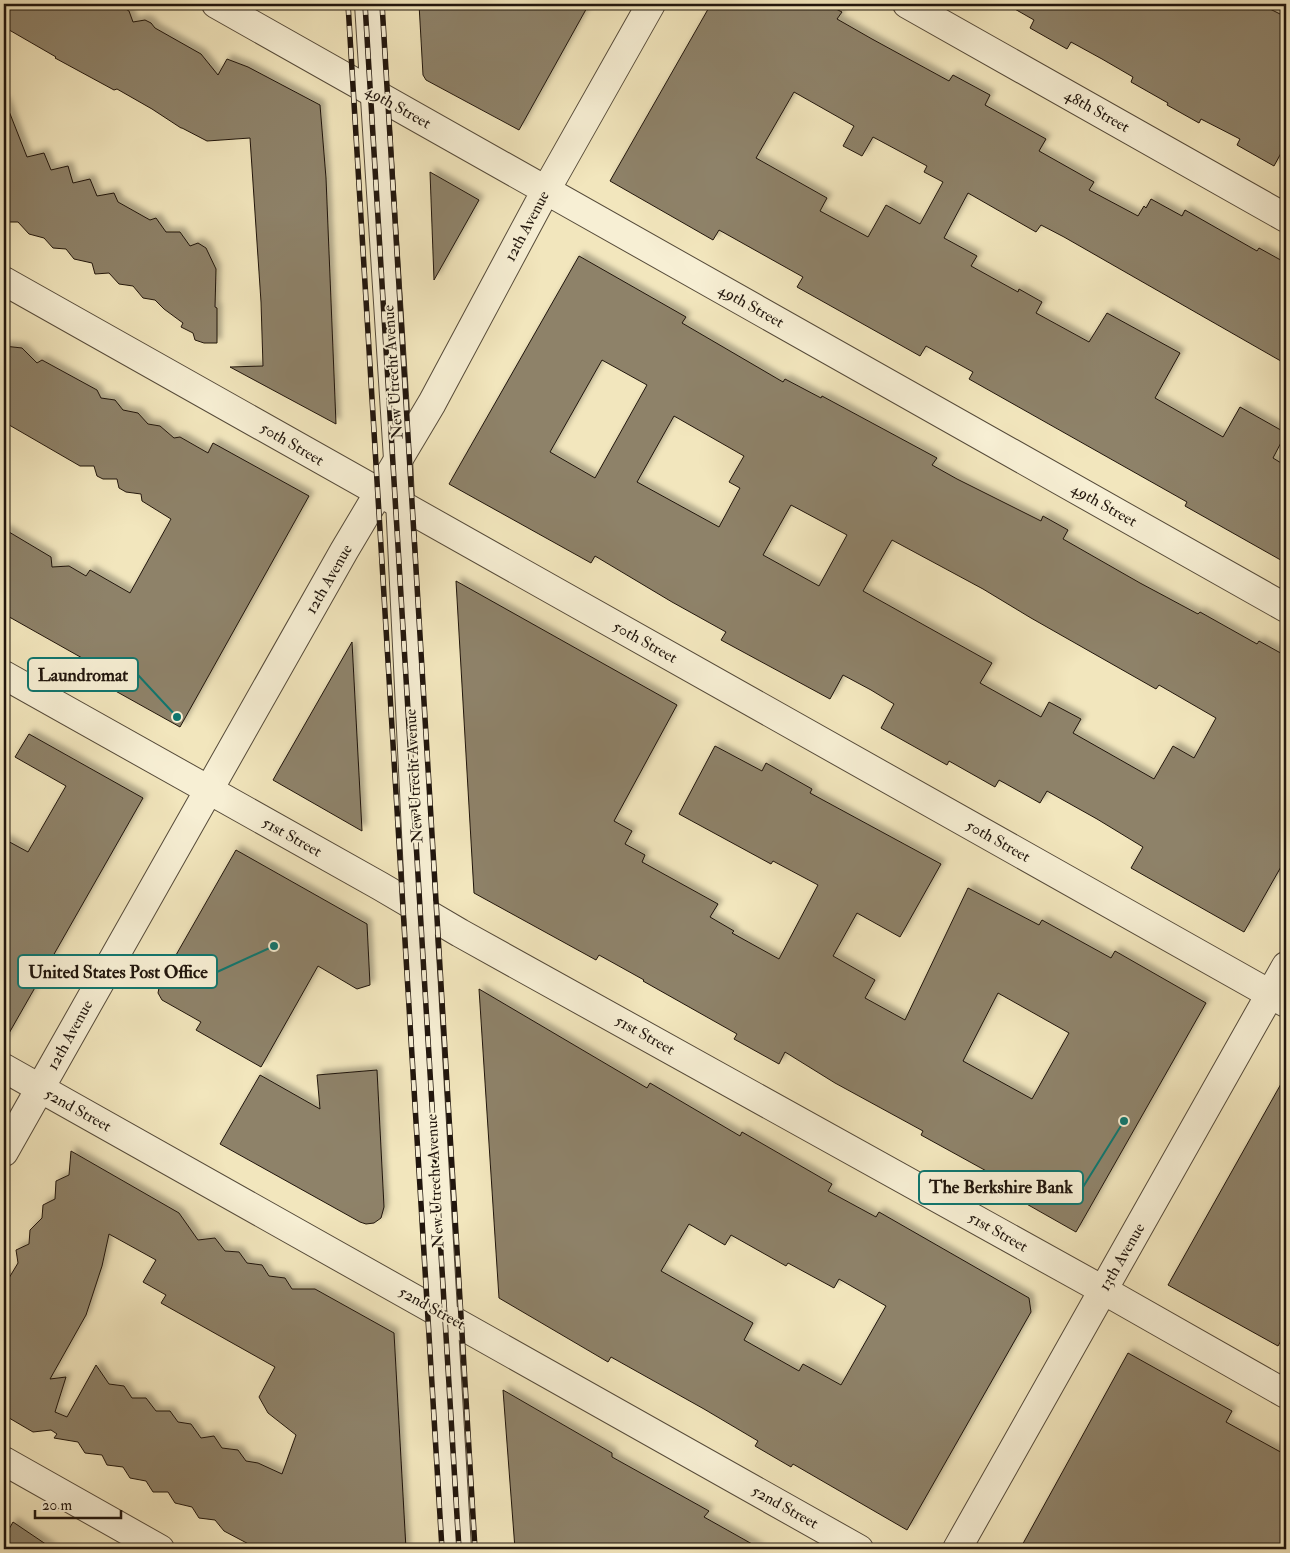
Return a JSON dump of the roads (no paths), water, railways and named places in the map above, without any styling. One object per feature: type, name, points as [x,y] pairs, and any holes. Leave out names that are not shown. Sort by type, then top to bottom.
[{"type":"street","name":"49th Street","points":[[216,4],[1286,608]]},
{"type":"street","name":"New Utrecht Avenue","points":[[369,4],[398,459],[390,498],[420,910],[457,1549]]},
{"type":"street","name":"12th Avenue","points":[[398,459],[432,402],[546,190],[651,4]]},
{"type":"street","name":"48th Street","points":[[907,4],[1286,218]]},
{"type":"street","name":"50th Street","points":[[4,281],[1278,998]]},
{"type":"street","name":"12th Avenue","points":[[4,1152],[208,790],[390,498]]},
{"type":"street","name":"51st Street","points":[[4,675],[1286,1394]]},
{"type":"street","name":"13th Avenue","points":[[957,1549],[1103,1290],[1278,998],[1286,966]]},
{"type":"street","name":"52nd Street","points":[[4,1068],[859,1549]]},
{"type":"street","points":[[4,1461],[160,1549]]},
{"type":"railway","points":[[348,4],[442,1549]]},
{"type":"railway","points":[[365,4],[459,1549]]},
{"type":"railway","points":[[382,4],[475,1549]]},
{"type":"place","name":"Laundromat","points":[[177,717]]},
{"type":"place","name":"United States Post Office","points":[[274,946]]},
{"type":"place","name":"The Berkshire Bank","points":[[1124,1121]]}]
